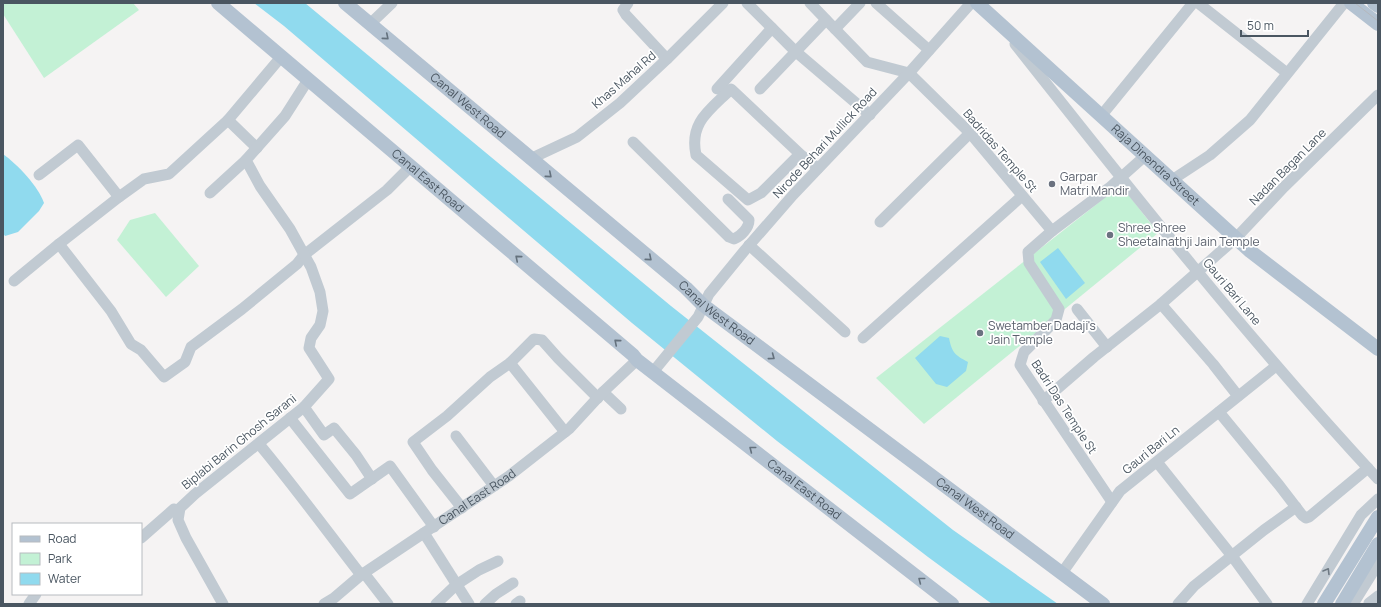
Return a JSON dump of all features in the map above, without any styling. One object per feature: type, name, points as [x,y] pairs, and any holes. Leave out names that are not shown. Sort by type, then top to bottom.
[{"type":"main road","name":"Canal East Road","points":[[218,3],[633,355],[637,360],[657,368],[952,604]]},
{"type":"main road","name":"Canal West Road","points":[[345,3],[686,288],[700,311],[1103,604]]},
{"type":"main road","name":"Raja Dinendra Street","points":[[976,3],[1250,251],[1378,349]]},
{"type":"main road","points":[[1351,3],[1378,24]]},
{"type":"main road","points":[[1374,3],[1378,6]]},
{"type":"main road","points":[[1324,604],[1376,521]]},
{"type":"main road","points":[[1342,604],[1378,544]]},
{"type":"street","points":[[370,24],[392,3]]},
{"type":"street","points":[[628,3],[623,10],[626,15],[667,60]]},
{"type":"street","name":"Khas Mahal Rd","points":[[530,159],[577,137],[620,103],[667,60],[723,3]]},
{"type":"street","points":[[747,3],[795,51],[870,115]]},
{"type":"street","points":[[810,3],[867,62],[909,73]]},
{"type":"street","points":[[835,29],[860,3]]},
{"type":"street","points":[[876,3],[929,50]]},
{"type":"street","name":"Nirode Behari Mullick Road","points":[[657,368],[700,311],[709,294],[814,167],[870,115],[971,3]]},
{"type":"street","points":[[1101,116],[1193,3]]},
{"type":"street","points":[[1198,3],[1287,73]]},
{"type":"street","points":[[1172,180],[1210,155],[1250,120],[1344,3]]},
{"type":"street","points":[[760,89],[826,20]]},
{"type":"street","name":"Gauri Bari Lane","points":[[998,23],[1121,178],[1276,366],[1378,479]]},
{"type":"street","points":[[717,89],[772,28]]},
{"type":"street","points":[[14,281],[119,196],[144,180],[169,174],[228,120],[281,57]]},
{"type":"street","name":"Badridas Temple St","points":[[909,73],[970,133],[1052,231]]},
{"type":"street","points":[[210,193],[246,160],[285,116],[308,80]]},
{"type":"street","points":[[800,154],[761,194],[748,200],[738,193],[696,155],[694,143],[695,131],[704,116],[731,89],[814,167]]},
{"type":"street","name":"Nadan Bagan Lane","points":[[1043,401],[1161,304],[1236,238],[1378,95]]},
{"type":"street","points":[[228,120],[257,148]]},
{"type":"street","points":[[880,222],[970,133]]},
{"type":"street","points":[[633,142],[729,237],[747,248],[845,332]]},
{"type":"street","points":[[39,175],[78,145],[119,196]]},
{"type":"street","name":"Badri Das Temple St","points":[[1112,502],[1020,365],[1024,352],[1056,320],[1058,309],[1028,263],[1028,252],[1052,231],[1121,178],[1145,156]]},
{"type":"street","name":"Biplabi Barin Ghosh Sarani","points":[[223,604],[186,538],[178,520],[180,508],[195,494],[304,407],[329,379],[309,348],[311,338],[320,325],[323,312],[320,292],[311,267],[290,229],[260,186],[246,160]]},
{"type":"street","points":[[59,244],[111,311],[131,344],[141,350],[164,377],[185,362],[191,347],[242,309],[297,264],[304,255],[387,190],[410,167]]},
{"type":"street","points":[[863,338],[1022,196]]},
{"type":"street","points":[[728,199],[749,220],[749,225],[758,234]]},
{"type":"street","points":[[734,239],[737,238],[749,225]]},
{"type":"street","points":[[1161,304],[1213,364],[1238,396]]},
{"type":"street","points":[[1077,309],[1107,347]]},
{"type":"street","points":[[462,508],[432,470],[413,442],[447,416],[481,384],[510,363],[534,339],[542,340],[600,395],[621,409]]},
{"type":"street","name":"Canal East Road","points":[[324,604],[334,598],[363,574],[509,476],[565,432],[600,395],[637,360]]},
{"type":"street","points":[[510,363],[565,432]]},
{"type":"street","name":"Gauri Bari Ln","points":[[1062,573],[1120,491],[1276,366]]},
{"type":"street","points":[[304,407],[324,434],[334,428],[356,455],[372,479]]},
{"type":"street","points":[[1219,412],[1306,518],[1368,468]]},
{"type":"street","points":[[290,418],[350,494],[390,466],[434,527]]},
{"type":"street","points":[[456,436],[494,486]]},
{"type":"street","points":[[259,444],[288,479],[327,532],[388,604]]},
{"type":"street","points":[[1157,462],[1232,556],[1267,604]]},
{"type":"street","points":[[1307,604],[1361,515],[1378,499]]},
{"type":"street","points":[[1178,604],[1194,586],[1296,507]]},
{"type":"street","points":[[142,537],[174,509]]},
{"type":"street","points":[[424,533],[469,604]]},
{"type":"street","points":[[436,604],[456,585],[478,570],[498,562]]},
{"type":"street","points":[[1353,604],[1378,564]]},
{"type":"street","points":[[485,604],[496,594],[513,583]]},
{"type":"street","points":[[29,604],[35,595]]},
{"type":"green space","points":[[3,3],[133,3],[139,10],[44,78],[3,14]]},
{"type":"green space","points":[[1121,185],[1158,233],[924,424],[876,378]]},
{"type":"green space","points":[[155,213],[199,266],[166,297],[117,240],[130,220]]},
{"type":"water","points":[[254,3],[305,3],[671,306],[953,530],[1058,604],[992,604],[928,557],[777,441],[632,323],[284,26]]},
{"type":"water","points":[[3,154],[27,176],[44,203],[39,211],[18,232],[5,236],[3,233]]},
{"type":"water","points":[[1058,248],[1085,283],[1066,299],[1040,262]]},
{"type":"water","points":[[940,336],[949,338],[951,347],[955,353],[968,362],[966,371],[947,387],[936,384],[915,358]]},
{"type":"tram line","points":[[1355,3],[1378,21]]},
{"type":"place","name":"Garpar Matri Mandir","points":[[1052,184]]},
{"type":"place","name":"Shree Shree Sheetalnathji Jain Temple","points":[[1110,235]]},
{"type":"place","name":"Swetamber Dadaji's Jain Temple","points":[[980,333]]}]
